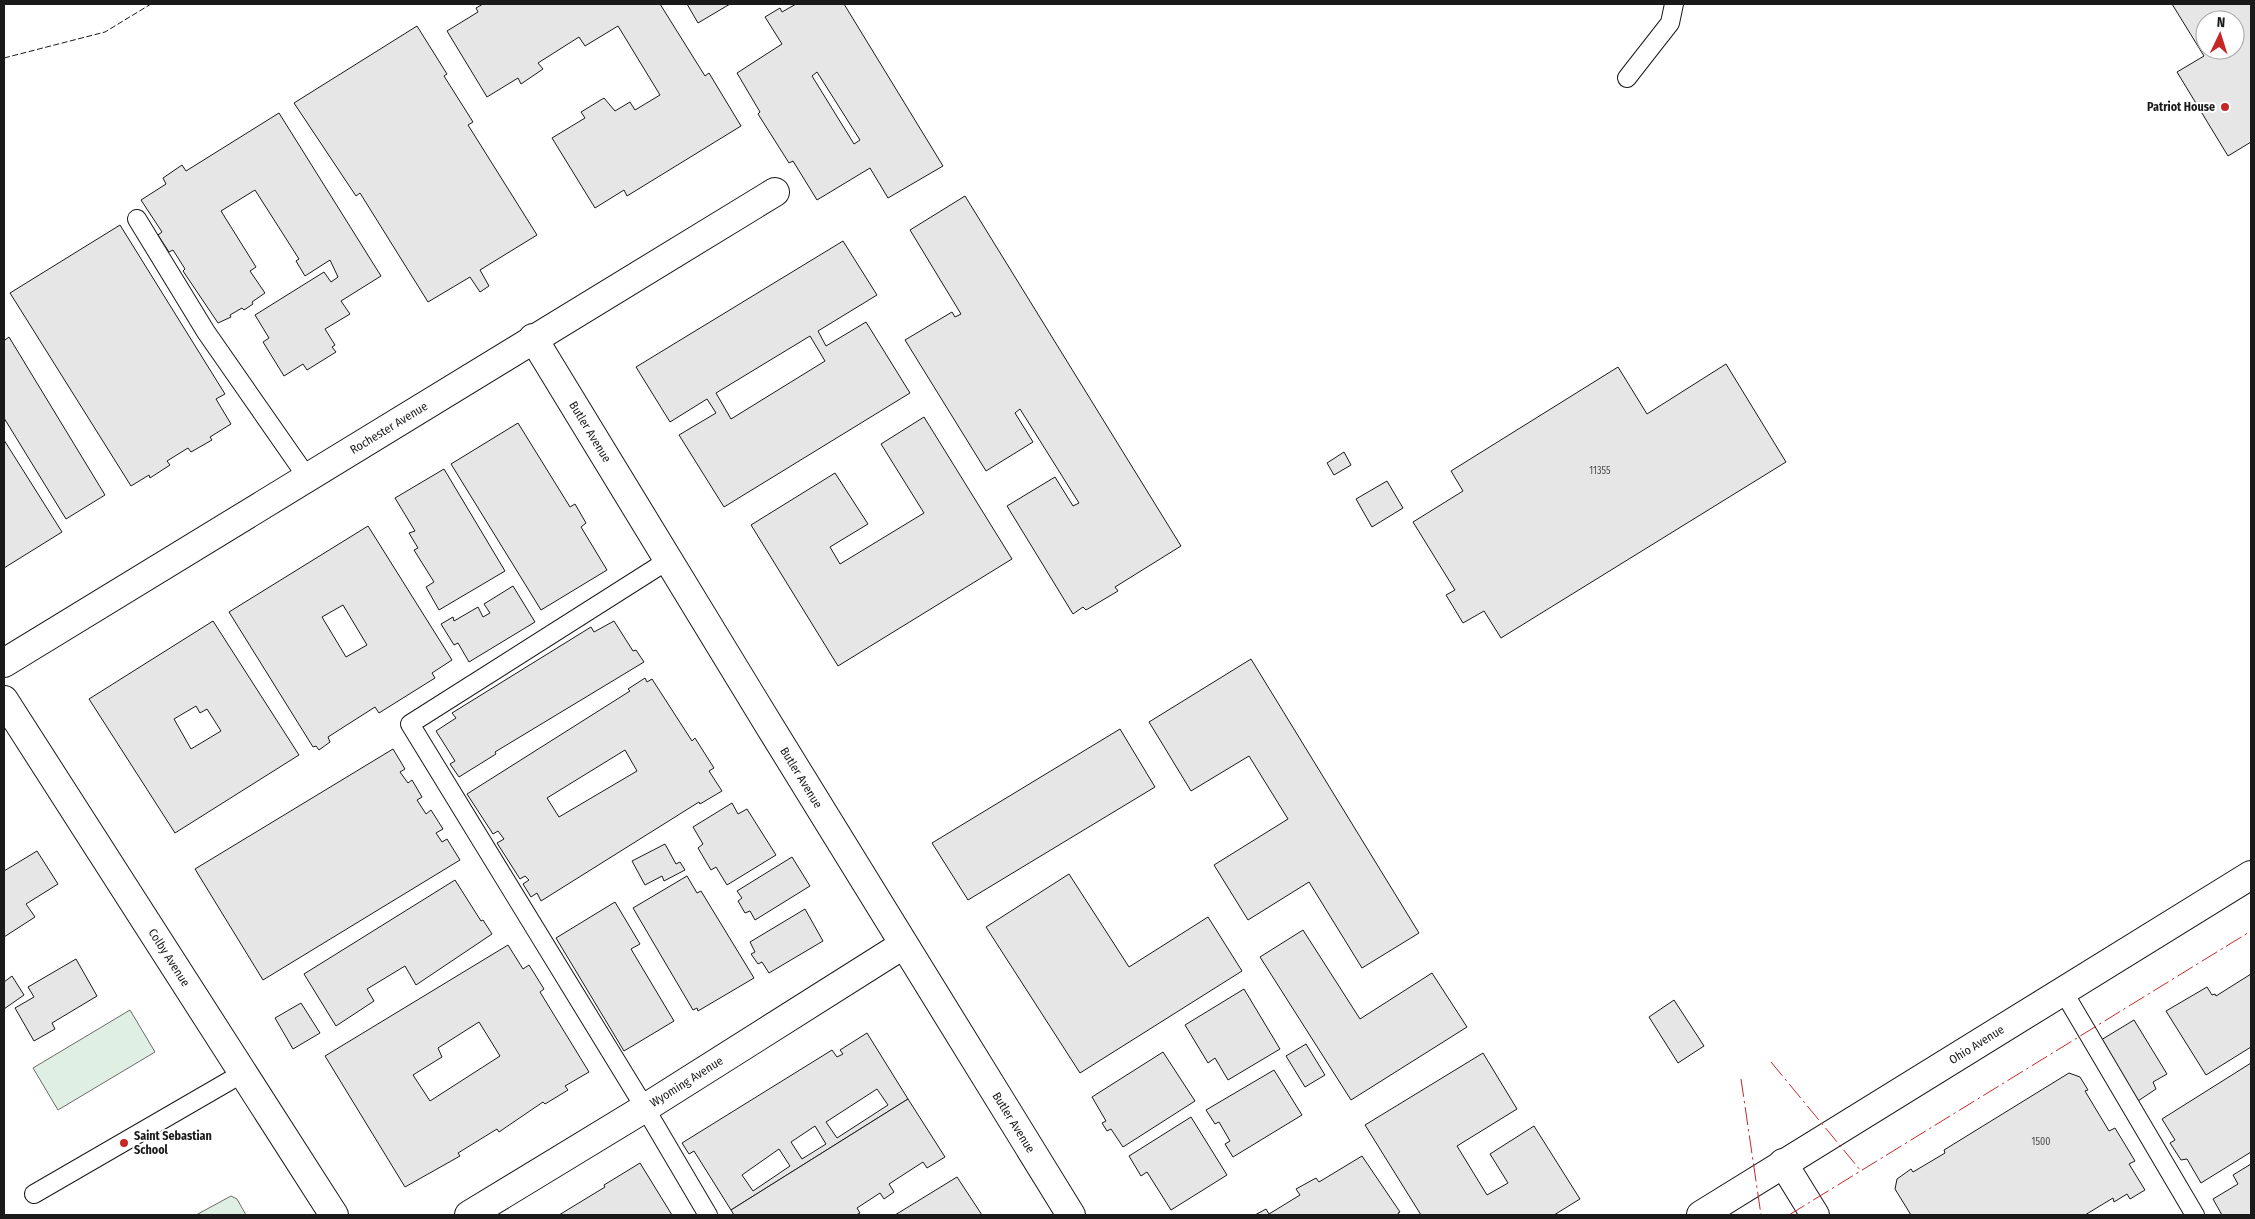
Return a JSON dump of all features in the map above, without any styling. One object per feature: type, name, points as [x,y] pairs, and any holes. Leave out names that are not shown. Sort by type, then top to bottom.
[{"type":"street","name":"Rochester Avenue","points":[[4,663],[533,338],[775,192]]},
{"type":"street","name":"Butler Avenue","points":[[533,338],[670,559],[824,818],[1071,1215]]},
{"type":"street","name":"Colby Avenue","points":[[4,700],[334,1215]]},
{"type":"street","name":"Ohio Avenue","points":[[1701,1215],[2251,875]]},
{"type":"street","name":"Wyoming Avenue","points":[[469,1215],[645,1108],[903,945]]},
{"type":"street","points":[[1783,1163],[1816,1215]]},
{"type":"lane","points":[[1627,78],[1670,22],[1674,4]]},
{"type":"lane","points":[[137,219],[206,332],[307,477]]},
{"type":"lane","points":[[670,559],[410,724],[645,1108],[708,1215]]},
{"type":"lane","points":[[2062,991],[2195,1215]]},
{"type":"lane","points":[[34,1194],[243,1073]]},
{"type":"green space","points":[[130,1010],[155,1052],[58,1110],[33,1068]]},
{"type":"green space","points":[[231,1196],[237,1199],[246,1215],[196,1215]]},
{"type":"building","points":[[483,4],[660,4],[705,76],[709,73],[741,126],[627,196],[624,190],[595,208],[552,138],[585,118],[581,112],[604,98],[615,111],[630,102],[635,110],[660,95],[618,26],[585,46],[579,37],[538,63],[543,69],[521,84],[518,78],[487,97],[447,31],[478,12],[476,8]]},
{"type":"building","points":[[687,4],[730,4],[698,23]]},
{"type":"building","points":[[796,4],[844,4],[943,166],[888,198],[870,168],[817,200],[793,161],[789,163],[758,114],[760,112],[737,73],[782,44],[765,17],[780,8],[782,12]],"holes":[[[817,72],[860,140],[854,144],[812,76]]]},
{"type":"building","name":"Patriot House","points":[[2172,4],[2251,4],[2251,142],[2228,156],[2177,72],[2197,60],[2245,60],[2245,10],[2195,10],[2195,41]]},
{"type":"building","points":[[417,26],[447,74],[444,76],[473,122],[468,125],[537,235],[480,270],[489,286],[480,292],[470,277],[428,302],[360,193],[356,196],[294,103]]},
{"type":"building","points":[[279,113],[381,276],[341,301],[350,314],[325,329],[335,345],[332,347],[336,352],[307,370],[303,364],[284,376],[263,342],[269,338],[255,315],[324,272],[331,282],[338,277],[330,260],[305,276],[296,261],[299,259],[255,190],[221,211],[256,267],[250,271],[265,293],[244,310],[242,308],[230,315],[231,317],[218,323],[183,271],[185,269],[173,250],[169,252],[158,235],[162,232],[141,200],[166,184],[163,178],[182,165],[186,171]]},
{"type":"building","points":[[965,196],[1181,546],[1115,587],[1118,591],[1086,610],[1083,607],[1073,614],[1007,506],[1055,477],[1073,506],[1079,503],[1020,409],[1015,413],[1033,442],[986,471],[905,340],[952,312],[955,317],[961,314],[910,230]]},
{"type":"building","points":[[120,225],[225,394],[216,399],[231,424],[210,437],[212,440],[191,452],[188,448],[167,461],[170,465],[150,478],[149,475],[131,486],[10,293]]},
{"type":"building","points":[[843,241],[877,295],[818,331],[826,346],[866,322],[910,393],[724,507],[679,435],[716,413],[707,399],[670,422],[636,367]],"holes":[[[810,336],[825,361],[731,419],[716,393]]]},
{"type":"building","points":[[4,337],[5,340],[9,337],[105,495],[66,519],[4,418]]},
{"type":"building","points":[[1726,364],[1786,462],[1501,638],[1484,611],[1463,623],[1446,595],[1455,590],[1413,522],[1463,491],[1451,471],[1618,367],[1647,414]]},
{"type":"building","points":[[924,417],[1012,559],[838,666],[751,525],[835,473],[868,524],[830,547],[840,564],[924,513],[881,444]]},
{"type":"building","points":[[518,423],[570,507],[575,504],[586,523],[581,527],[607,570],[541,610],[451,464]]},
{"type":"building","points":[[4,440],[62,532],[4,568]]},
{"type":"building","points":[[1344,452],[1351,465],[1334,475],[1327,463]]},
{"type":"building","points":[[444,469],[505,571],[439,610],[426,587],[434,582],[414,550],[418,548],[409,533],[415,531],[395,498]]},
{"type":"building","points":[[1387,481],[1403,508],[1372,527],[1356,499]]},
{"type":"building","points":[[368,526],[452,660],[432,673],[435,678],[379,713],[375,707],[328,737],[330,742],[319,750],[316,746],[313,747],[229,612]],"holes":[[[343,605],[367,645],[346,657],[322,617]]]},
{"type":"building","points":[[513,586],[535,622],[469,662],[458,643],[454,645],[441,624],[453,617],[454,621],[478,607],[483,617],[490,613],[484,604]]},
{"type":"building","points":[[213,621],[299,755],[175,833],[89,699]],"holes":[[[196,706],[200,713],[207,709],[221,731],[191,749],[174,719]]]},
{"type":"building","points":[[614,621],[633,651],[636,650],[644,662],[495,752],[496,754],[459,777],[450,764],[455,761],[436,731],[456,718],[452,713],[591,627],[594,632]]},
{"type":"building","points":[[1251,659],[1419,933],[1362,968],[1309,882],[1248,920],[1214,865],[1288,819],[1249,756],[1191,791],[1149,722]]},
{"type":"building","points":[[645,678],[647,682],[652,679],[692,741],[695,738],[714,768],[709,771],[722,791],[700,804],[699,802],[541,901],[537,893],[531,897],[523,884],[529,880],[525,876],[520,879],[497,843],[504,839],[498,831],[493,834],[467,794],[630,691],[628,689]],"holes":[[[625,750],[637,771],[559,817],[547,798]]]},
{"type":"building","points":[[1120,729],[1155,787],[968,900],[932,843]]},
{"type":"building","points":[[393,749],[405,769],[400,772],[408,783],[412,780],[422,797],[417,800],[426,814],[431,810],[443,829],[436,833],[442,842],[447,839],[460,860],[263,980],[195,869]]},
{"type":"building","points":[[732,803],[738,814],[747,809],[776,855],[727,885],[716,867],[711,870],[698,848],[703,844],[693,827]]},
{"type":"building","points":[[665,844],[676,864],[680,862],[685,870],[664,881],[662,876],[645,885],[632,861]]},
{"type":"building","points":[[37,851],[58,884],[26,904],[35,917],[4,937],[4,871]]},
{"type":"building","points":[[792,857],[810,886],[755,920],[750,911],[745,913],[738,901],[742,898],[737,891]]},
{"type":"building","points":[[1069,874],[1129,967],[1208,917],[1242,971],[1080,1073],[986,927]]},
{"type":"building","points":[[687,876],[697,893],[701,891],[754,978],[698,1011],[697,1008],[693,1010],[633,908]]},
{"type":"building","points":[[455,880],[481,921],[483,920],[492,934],[416,985],[405,966],[367,989],[374,1001],[336,1026],[304,974]]},
{"type":"building","points":[[615,902],[640,944],[631,949],[674,1021],[624,1051],[556,938]]},
{"type":"building","points":[[805,909],[823,941],[769,973],[762,962],[758,964],[751,954],[755,952],[750,942]]},
{"type":"building","points":[[1303,930],[1360,1019],[1432,973],[1467,1027],[1351,1100],[1260,957]]},
{"type":"building","points":[[508,945],[523,969],[529,965],[544,989],[540,992],[589,1072],[565,1086],[568,1090],[545,1104],[543,1102],[499,1132],[497,1129],[458,1153],[460,1156],[405,1187],[325,1056]],"holes":[[[479,1022],[500,1056],[430,1101],[413,1075],[442,1057],[438,1048]]]},
{"type":"building","points":[[76,959],[97,996],[52,1023],[55,1029],[34,1041],[15,1008],[34,997],[28,987]]},
{"type":"building","points":[[2251,974],[2251,1047],[2206,1075],[2166,1011],[2207,987],[2212,995],[2215,994],[2216,996]]},
{"type":"building","points":[[12,976],[24,995],[4,1009],[4,982]]},
{"type":"building","points":[[1244,989],[1280,1049],[1228,1080],[1215,1058],[1208,1063],[1185,1025]]},
{"type":"building","points":[[1674,1000],[1704,1046],[1678,1063],[1649,1017]]},
{"type":"building","points":[[301,1003],[320,1033],[293,1049],[275,1018]]},
{"type":"building","points":[[2134,1020],[2167,1074],[2153,1082],[2156,1089],[2138,1101],[2101,1040]]},
{"type":"building","points":[[867,1033],[908,1099],[731,1210],[694,1151],[689,1154],[682,1143],[832,1050],[837,1057],[843,1054],[840,1050]],"holes":[[[877,1089],[888,1105],[837,1138],[826,1122]],[[815,1126],[826,1144],[802,1159],[791,1142]],[[779,1149],[790,1166],[753,1191],[742,1175]]]},
{"type":"building","points":[[1306,1044],[1325,1075],[1305,1087],[1286,1056]]},
{"type":"building","points":[[1163,1052],[1195,1101],[1123,1147],[1111,1129],[1107,1131],[1102,1123],[1106,1121],[1092,1097]]},
{"type":"building","points":[[1483,1053],[1517,1109],[1457,1146],[1487,1195],[1508,1183],[1490,1154],[1534,1126],[1580,1199],[1554,1215],[1421,1215],[1365,1125]]},
{"type":"building","points":[[2251,1063],[2251,1152],[2201,1183],[2187,1159],[2181,1160],[2170,1143],[2175,1140],[2162,1119]]},
{"type":"building","points":[[1274,1070],[1302,1115],[1233,1157],[1225,1144],[1230,1141],[1219,1122],[1215,1124],[1206,1110]]},
{"type":"building","points":[[2069,1073],[2080,1077],[2088,1090],[2085,1091],[2109,1131],[2115,1128],[2135,1161],[2129,1164],[2145,1190],[2130,1199],[2127,1194],[2114,1202],[2113,1198],[2085,1215],[1911,1215],[1895,1189],[1897,1179],[1911,1169],[1913,1172],[1945,1153],[1944,1150]]},
{"type":"building","points":[[908,1099],[945,1157],[927,1168],[923,1162],[889,1184],[894,1192],[884,1199],[880,1193],[857,1208],[860,1213],[856,1215],[734,1215],[731,1210]]},
{"type":"building","points":[[1191,1117],[1227,1175],[1171,1210],[1147,1172],[1141,1176],[1129,1156]]},
{"type":"building","points":[[1362,1156],[1400,1212],[1398,1213],[1399,1215],[1255,1215],[1266,1209],[1269,1214],[1300,1195],[1296,1189],[1316,1178],[1319,1182]]},
{"type":"building","points":[[640,1163],[672,1215],[559,1215],[605,1187],[604,1185]]},
{"type":"building","points":[[2251,1164],[2251,1215],[2222,1215],[2213,1199],[2238,1184],[2233,1175]]},
{"type":"building","points":[[957,1177],[982,1215],[895,1215]]},
{"type":"fence","points":[[4,58],[105,32],[151,4]]},
{"type":"power","points":[[1789,1215],[2251,931]]},
{"type":"power","points":[[1771,1062],[1861,1171]]},
{"type":"power","points":[[1741,1079],[1761,1215]]},
{"type":"place","name":"Patriot House","points":[[2225,107]]},
{"type":"place","name":"Saint Sebastian School","points":[[124,1143]]}]
